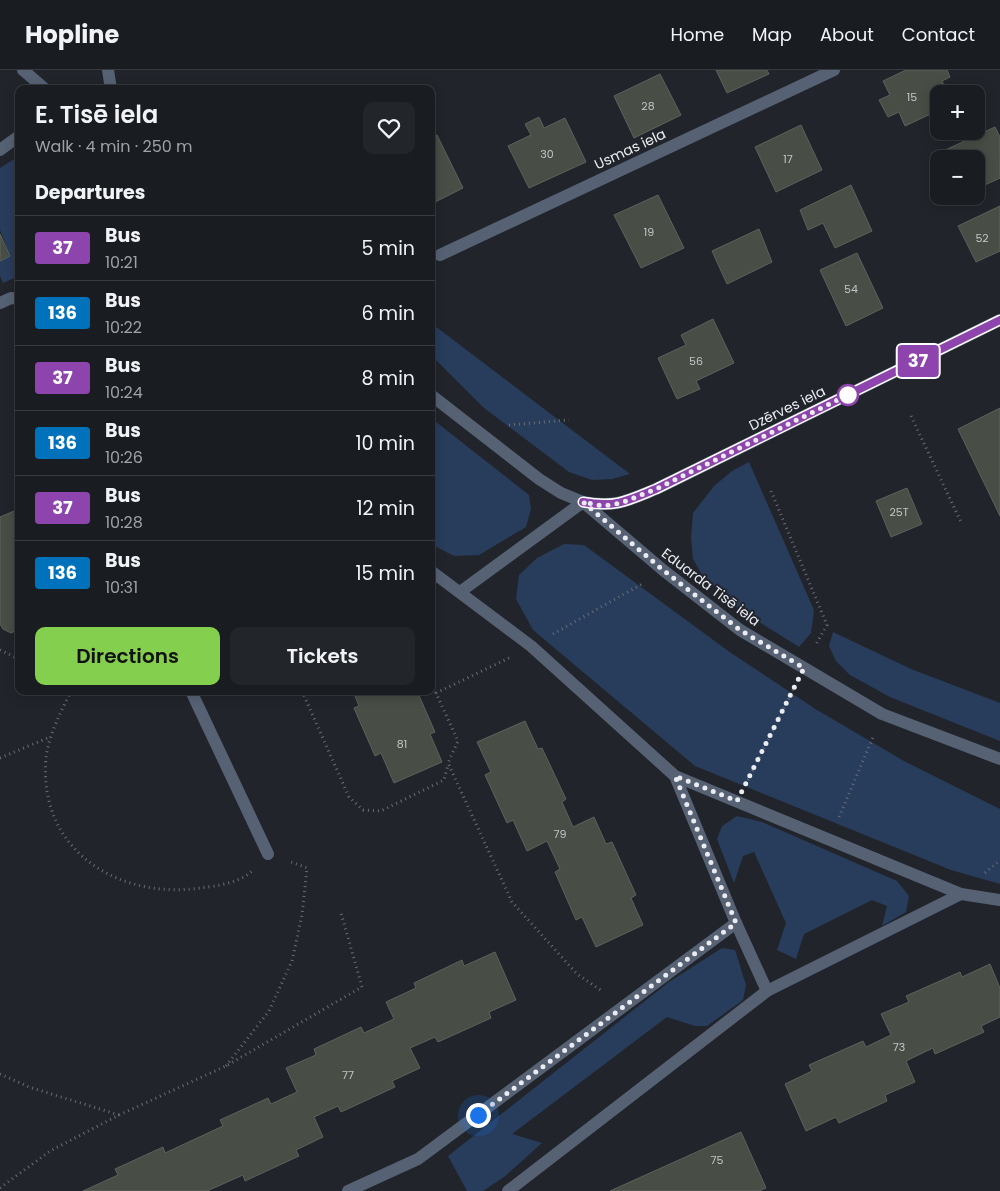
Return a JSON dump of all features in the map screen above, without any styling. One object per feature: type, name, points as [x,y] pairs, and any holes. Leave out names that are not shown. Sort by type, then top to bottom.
[{"type":"street","points":[[23,70],[40,85]]},
{"type":"street","points":[[108,70],[110,85]]},
{"type":"street","name":"Usmas iela","points":[[440,254],[834,70]]},
{"type":"street","points":[[0,150],[15,139]]},
{"type":"street","points":[[0,303],[11,298],[15,298]]},
{"type":"street","name":"Dzērves iela","points":[[583,502],[603,506],[621,503],[656,489],[1000,320]]},
{"type":"street","name":"Eduarda Tisē iela","points":[[435,398],[539,479],[562,493],[583,502],[663,570],[740,630],[882,714],[1000,759]]},
{"type":"street","points":[[460,592],[583,502]]},
{"type":"street","points":[[435,573],[531,646],[675,776],[961,894],[1000,900]]},
{"type":"street","points":[[193,695],[268,854]]},
{"type":"street","points":[[675,776],[736,923],[767,991]]},
{"type":"street","points":[[508,1191],[767,991],[961,894]]},
{"type":"street","points":[[348,1191],[418,1160],[736,923]]},
{"type":"path","points":[[911,416],[962,522]]},
{"type":"path","points":[[737,801],[827,625],[771,491]]},
{"type":"path","points":[[547,638],[642,584]]},
{"type":"path","points":[[0,650],[15,657]]},
{"type":"path","points":[[304,695],[349,797],[363,810],[381,811],[444,780],[448,763],[458,741],[436,693],[510,658]]},
{"type":"path","points":[[70,695],[51,737],[46,758],[49,801],[57,821],[68,840],[83,857],[100,871],[120,881],[141,887],[189,890],[220,885],[246,876],[268,854],[306,868],[302,915],[292,961],[269,1011],[226,1066]]},
{"type":"path","points":[[830,840],[882,714]]},
{"type":"path","points":[[0,758],[51,737]]},
{"type":"path","points":[[448,763],[512,902],[577,974],[604,992]]},
{"type":"path","points":[[0,1188],[50,1151],[119,1115],[226,1066],[362,987],[341,913]]},
{"type":"path","points":[[0,1074],[29,1086],[119,1115]]},
{"type":"shaded area","points":[[15,159],[15,278],[3,283],[0,276],[0,261],[10,256],[0,230],[0,168]]},
{"type":"shaded area","points":[[435,326],[630,474],[612,479],[592,480],[569,472],[484,408],[435,359]]},
{"type":"shaded area","points":[[435,421],[529,495],[531,509],[526,527],[479,555],[454,556],[435,546]]},
{"type":"shaded area","points":[[749,462],[814,610],[811,633],[799,647],[740,610],[702,575],[693,559],[691,537],[693,513],[714,486],[732,471]]},
{"type":"shaded area","points":[[564,544],[584,545],[731,653],[817,710],[904,761],[1000,809],[1000,884],[951,870],[695,766],[533,630],[516,599],[519,575],[537,558]]},
{"type":"shaded area","points":[[833,632],[911,669],[1000,703],[1000,741],[890,697],[850,675],[836,661],[829,646]]},
{"type":"shaded area","points":[[737,816],[762,822],[897,881],[909,896],[906,912],[882,926],[887,906],[872,900],[804,934],[796,959],[777,950],[786,923],[754,852],[743,856],[734,883],[717,839],[722,826]]},
{"type":"shaded area","points":[[722,948],[735,950],[746,985],[743,1000],[707,1026],[695,1026],[667,1017],[512,1134],[542,1143],[504,1177],[483,1191],[467,1191],[448,1156],[669,982]]},
{"type":"building","points":[[716,70],[767,70],[769,74],[727,93]]},
{"type":"building","points":[[906,70],[947,70],[950,77],[942,81],[944,85],[930,85],[930,114],[905,126],[899,112],[888,117],[879,100],[890,95],[883,81]]},
{"type":"building","points":[[660,74],[681,115],[634,138],[614,96]]},
{"type":"building","points":[[539,117],[544,128],[565,118],[586,162],[529,188],[508,146],[531,135],[525,124]]},
{"type":"building","points":[[801,125],[822,170],[776,192],[755,147]]},
{"type":"building","points":[[995,127],[1000,137],[1000,178],[985,185],[985,150],[945,150],[967,140],[985,140],[985,132]]},
{"type":"building","points":[[437,135],[463,188],[435,202],[435,136]]},
{"type":"building","points":[[851,185],[872,231],[835,248],[823,223],[808,230],[800,210]]},
{"type":"building","points":[[658,195],[684,248],[641,268],[614,215]]},
{"type":"building","points":[[1000,206],[1000,251],[976,262],[958,226]]},
{"type":"building","points":[[759,229],[772,262],[727,284],[712,251]]},
{"type":"building","points":[[0,234],[10,256],[0,261]]},
{"type":"building","points":[[857,253],[883,308],[846,326],[820,270]]},
{"type":"building","points":[[713,319],[734,363],[696,381],[700,389],[677,399],[658,358],[686,345],[681,335]]},
{"type":"building","points":[[1000,408],[1000,516],[958,429]]},
{"type":"building","points":[[907,488],[922,524],[891,537],[876,501]]},
{"type":"building","points":[[15,511],[15,631],[11,633],[3,629],[0,624],[0,517]]},
{"type":"building","points":[[355,695],[419,695],[435,732],[430,734],[442,762],[394,783],[381,753],[375,756],[354,708],[359,706]]},
{"type":"building","points":[[525,721],[538,749],[542,748],[566,799],[562,802],[573,827],[594,817],[606,844],[612,842],[636,895],[631,898],[643,925],[596,947],[582,917],[576,920],[555,872],[560,869],[547,841],[527,851],[513,820],[507,823],[485,775],[491,772],[477,742]]},
{"type":"building","points":[[495,952],[516,1000],[489,1012],[491,1018],[438,1042],[435,1037],[410,1048],[420,1068],[392,1081],[395,1087],[341,1112],[338,1106],[314,1117],[323,1137],[296,1150],[299,1156],[245,1181],[243,1175],[207,1191],[83,1191],[118,1175],[115,1169],[163,1147],[165,1153],[223,1126],[220,1120],[268,1098],[271,1104],[297,1092],[286,1068],[316,1055],[314,1049],[361,1027],[364,1033],[394,1019],[386,1002],[416,988],[414,983],[462,960],[464,966]]},
{"type":"building","points":[[990,964],[1000,988],[1000,1017],[981,1026],[984,1032],[935,1054],[933,1048],[906,1061],[915,1082],[885,1095],[887,1101],[839,1123],[836,1117],[806,1131],[785,1084],[812,1071],[809,1065],[863,1041],[866,1047],[891,1035],[881,1014],[909,1002],[906,996],[960,972],[962,977]]},
{"type":"building","points":[[741,1132],[766,1188],[759,1191],[610,1191]]},
{"type":"bus line","name":"37","points":[[583,502],[603,506],[621,503],[656,489],[1000,320]]},
{"type":"route","points":[[478,1115],[736,923],[675,776],[737,801],[804,668],[740,630],[663,570],[583,502],[603,506],[621,503],[656,489],[848,395]]}]
